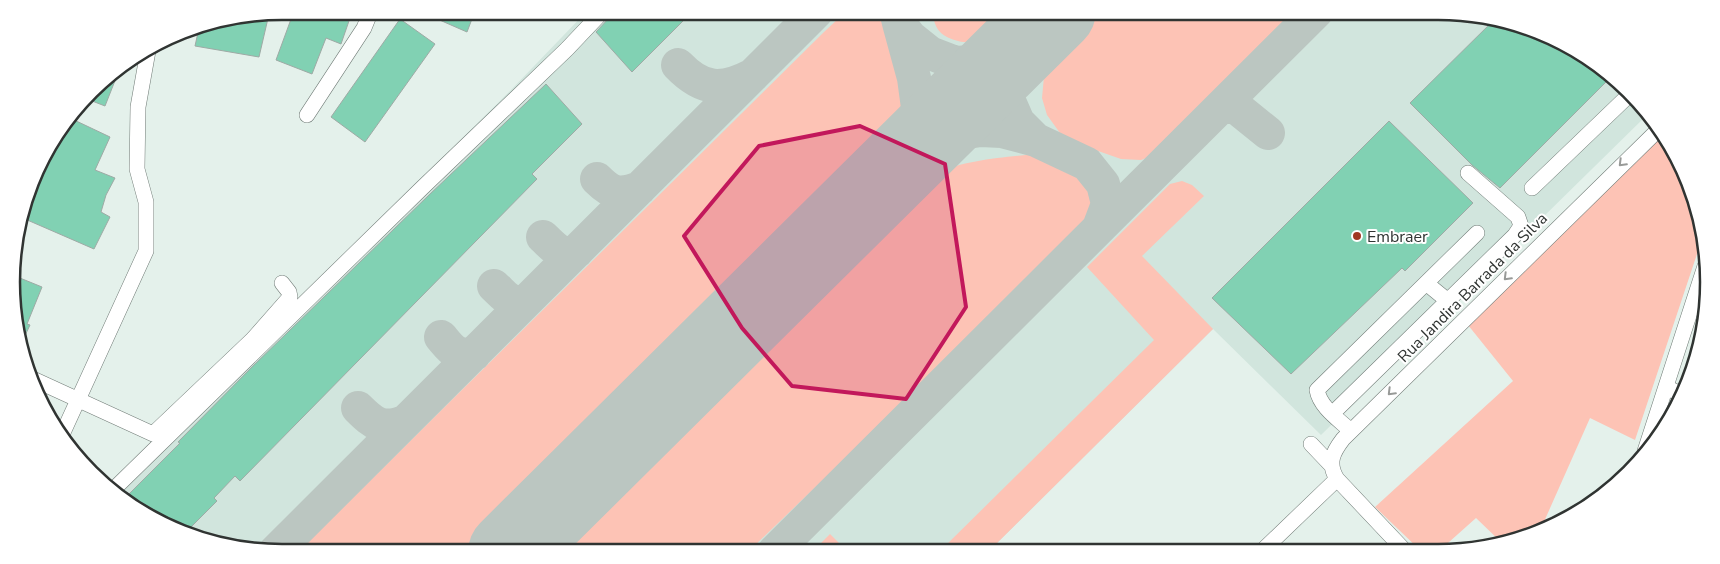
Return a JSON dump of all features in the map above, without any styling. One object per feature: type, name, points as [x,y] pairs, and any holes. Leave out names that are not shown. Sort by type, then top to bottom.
[{"type":"street","points":[[307,115],[364,28],[367,20]]},
{"type":"street","points":[[117,486],[595,20]]},
{"type":"street","points":[[65,429],[146,251],[146,202],[137,170],[138,107],[147,57]]},
{"type":"street","points":[[1532,188],[1625,99]]},
{"type":"street","name":"Rua Jandira Barrada da Silva","points":[[1334,472],[1334,451],[1351,431],[1654,134]]},
{"type":"street","points":[[1332,414],[1515,235],[1521,226],[1518,217],[1468,173]]},
{"type":"street","points":[[1351,431],[1318,398],[1317,390],[1477,233]]},
{"type":"street","points":[[1650,436],[1700,282]]},
{"type":"street","points":[[40,382],[153,434],[253,339],[290,297],[289,292],[282,283]]},
{"type":"street","points":[[1426,283],[1448,301]]},
{"type":"street","points":[[1666,387],[1676,392]]},
{"type":"street","points":[[1311,444],[1399,544]]},
{"type":"street","points":[[1268,544],[1334,472]]},
{"type":"highlighted area","points":[[860,126],[945,164],[966,307],[906,399],[792,386],[742,328],[684,236],[759,146]]},
{"type":"shaded area","points":[[578,20],[1438,20],[1489,25],[1522,34],[1554,47],[1584,64],[1611,85],[1643,119],[1321,435],[1213,329],[996,544],[282,544],[248,542],[214,535],[166,517],[136,500],[114,483],[510,91]]},
{"type":"shaded area","points":[[837,20],[886,20],[895,35],[910,94],[910,109],[902,128],[889,144],[485,544],[306,544]]},
{"type":"shaded area","points":[[1016,20],[999,35],[975,43],[959,41],[945,36],[934,21]]},
{"type":"shaded area","points":[[1091,20],[1294,20],[1170,143],[1157,154],[1141,160],[1121,159],[1081,145],[1060,133],[1047,115],[1042,98],[1045,66]]},
{"type":"shaded area","points":[[1658,139],[1673,166],[1686,198],[1698,251],[1635,440],[1590,418],[1544,521],[1496,537],[1476,518],[1447,543],[1414,544],[1375,507],[1513,381],[1468,325]]},
{"type":"shaded area","points":[[1035,154],[1056,159],[1077,169],[1094,183],[1098,193],[1099,205],[1093,220],[756,544],[565,544],[923,185],[938,173],[948,169],[972,162]]},
{"type":"shaded area","points":[[1182,181],[1192,185],[1204,196],[1142,256],[1213,329],[996,544],[947,544],[1154,340],[1087,267],[1170,184]]},
{"type":"shaded area","points":[[830,534],[840,544],[820,544]]},
{"type":"building","points":[[291,20],[349,20],[341,44],[326,38],[312,74],[276,60]]},
{"type":"building","points":[[399,20],[435,44],[365,142],[331,117]]},
{"type":"building","points":[[440,20],[472,20],[467,32]]},
{"type":"building","points":[[607,20],[684,20],[632,72],[596,32]]},
{"type":"building","points":[[267,21],[259,57],[195,46],[198,34],[231,25]]},
{"type":"building","points":[[1489,25],[1522,34],[1554,47],[1584,64],[1607,81],[1500,188],[1472,165],[1410,103]]},
{"type":"building","points":[[115,80],[105,106],[93,101]]},
{"type":"building","points":[[546,84],[582,124],[532,174],[537,179],[240,481],[235,476],[214,498],[217,501],[191,527],[166,517],[129,494],[253,366]]},
{"type":"building","points":[[76,121],[110,137],[95,170],[115,178],[106,195],[101,212],[110,217],[94,249],[28,220],[47,166],[64,136]]},
{"type":"building","name":"Embraer","points":[[1389,121],[1473,203],[1405,271],[1402,268],[1291,374],[1212,298]]},
{"type":"building","points":[[20,278],[42,287],[27,324],[30,325],[25,335],[22,316]]},
{"type":"taxiway","points":[[283,544],[808,20]]},
{"type":"taxiway","points":[[898,20],[910,37],[930,53],[956,63],[987,61],[1013,48],[1044,22],[1011,59],[1007,78],[1008,99],[1018,122],[1036,140],[1087,164],[1103,184],[1108,204],[1100,225]]},
{"type":"taxiway","points":[[782,544],[1308,20]]},
{"type":"taxiway","points":[[899,23],[914,78],[919,115],[913,140],[904,161],[927,144],[953,134],[981,130],[1002,131],[1036,140]]},
{"type":"taxiway","points":[[678,65],[696,80],[713,86],[732,84],[753,75]]},
{"type":"taxiway","points":[[1222,106],[1237,108],[1268,133]]},
{"type":"taxiway","points":[[597,179],[612,191],[627,192],[640,188]]},
{"type":"taxiway","points":[[543,237],[562,252],[571,253],[577,251]]},
{"type":"taxiway","points":[[494,286],[511,300],[525,302]]},
{"type":"taxiway","points":[[441,337],[455,352],[468,355],[474,354]]},
{"type":"taxiway","points":[[358,408],[374,422],[385,426],[406,421]]},
{"type":"runway","points":[[517,544],[1046,20]]},
{"type":"place","name":"Embraer","points":[[1357,236]]}]
